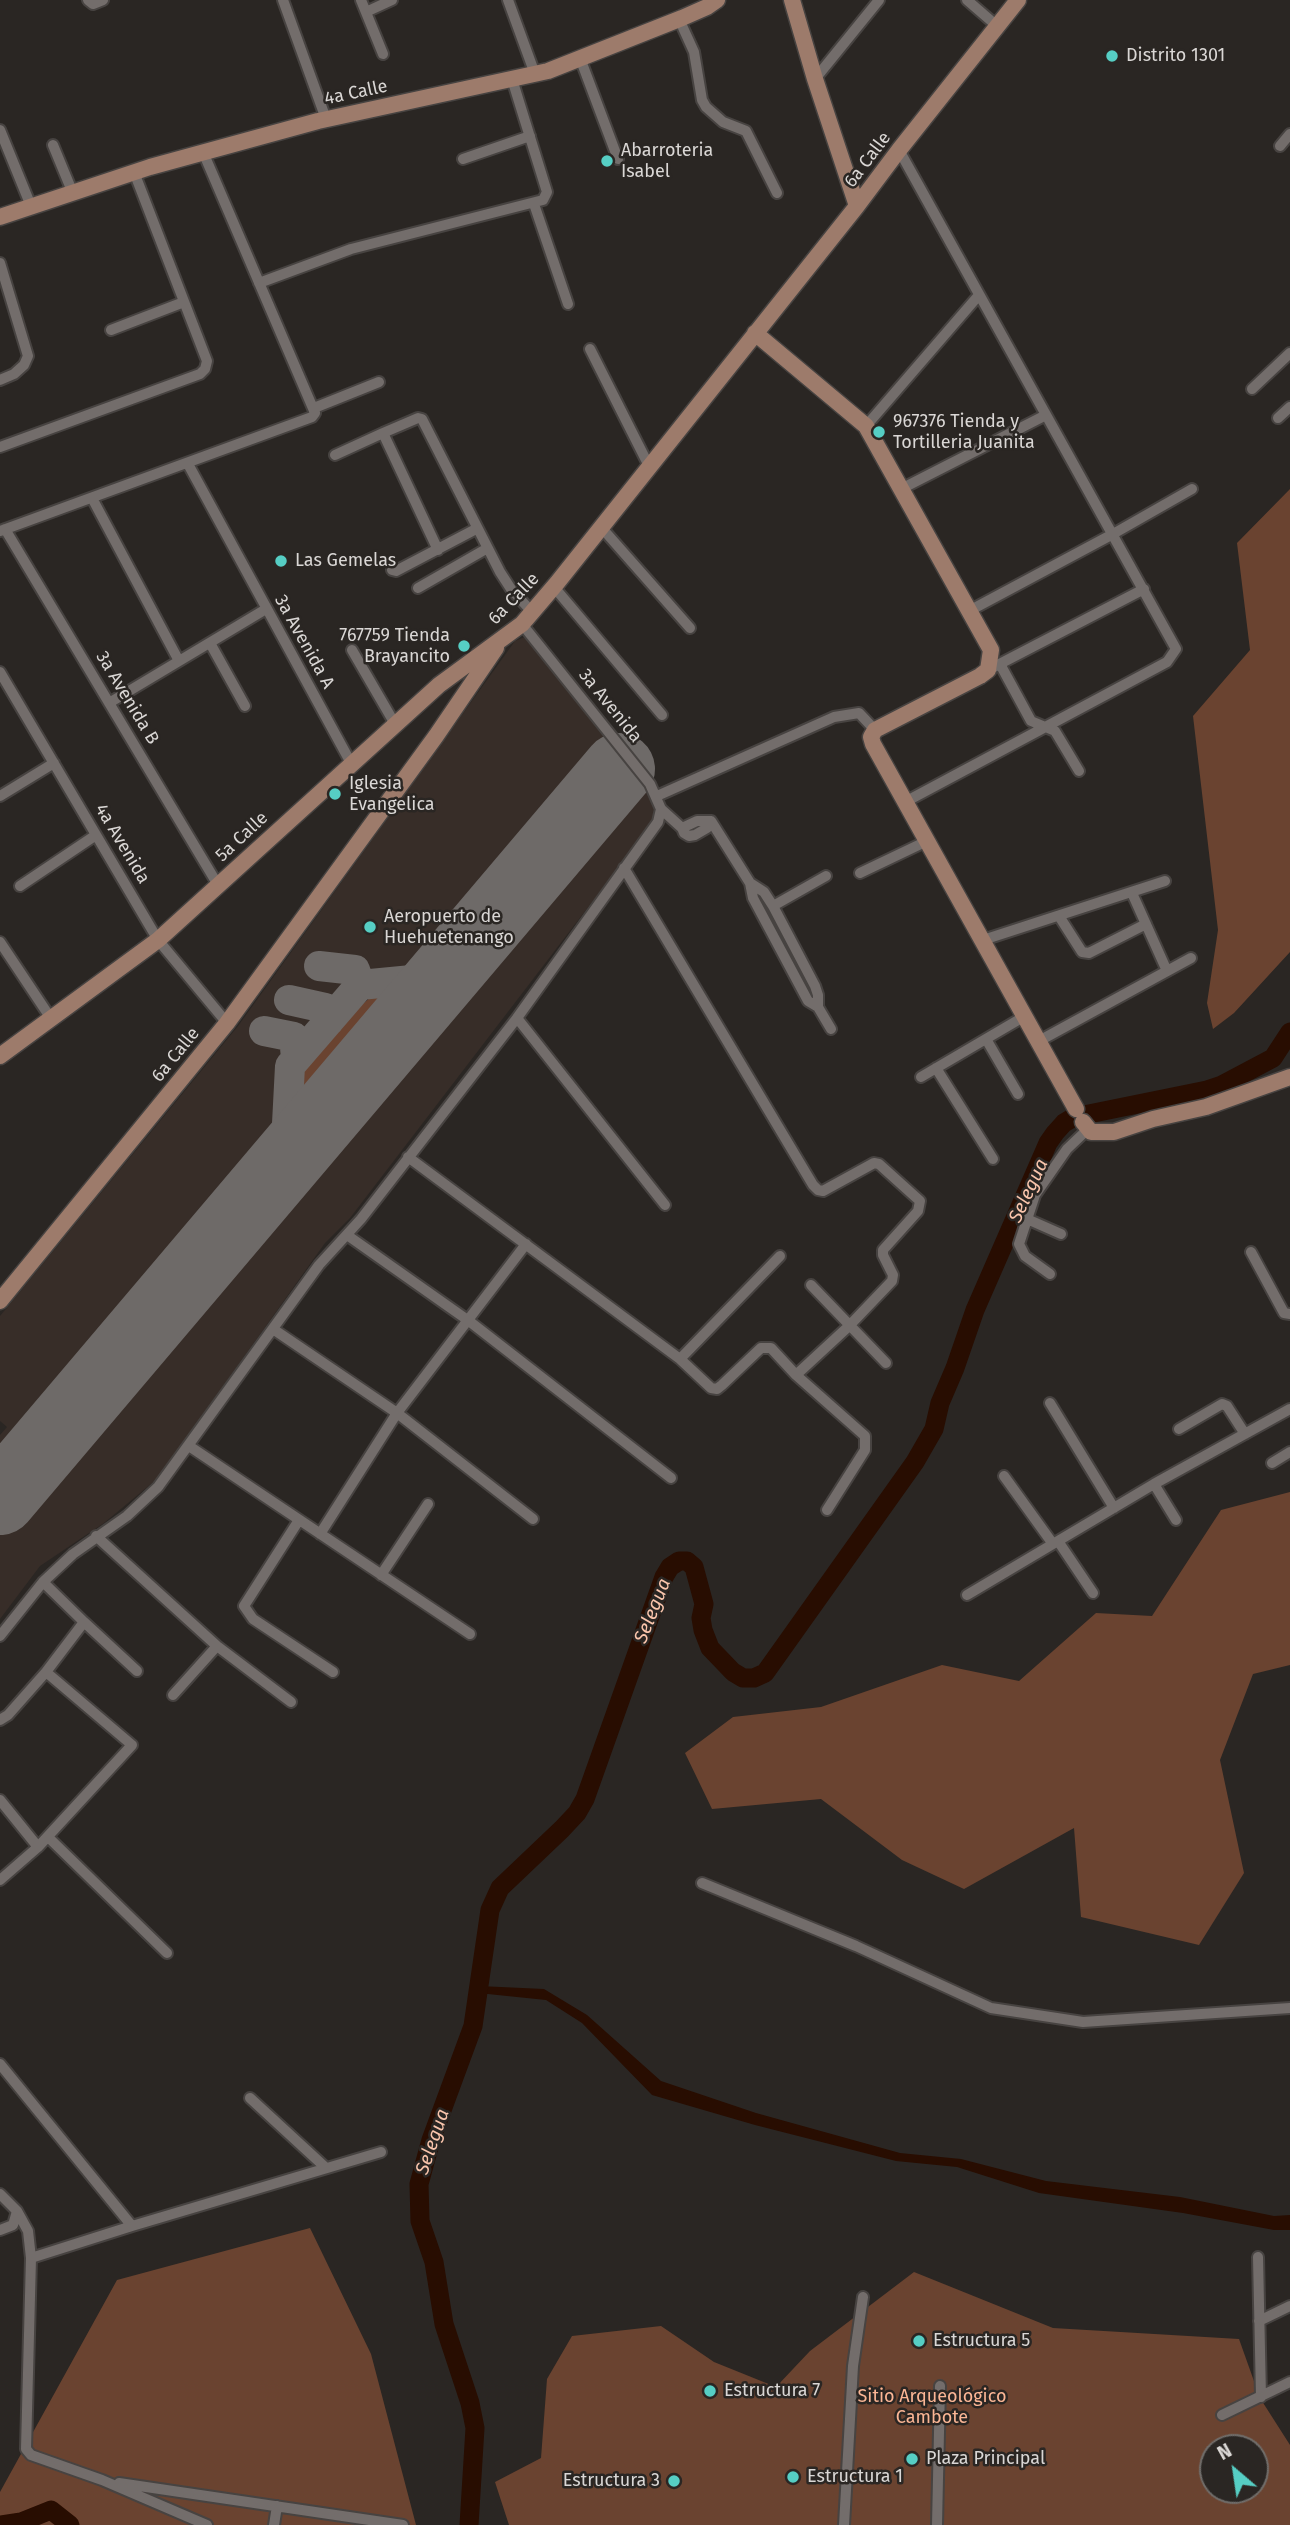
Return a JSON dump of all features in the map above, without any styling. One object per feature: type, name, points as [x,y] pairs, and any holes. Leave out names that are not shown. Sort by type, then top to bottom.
[{"type":"street","points":[[88,0],[93,4],[103,0]]},
{"type":"street","points":[[283,0],[326,119]]},
{"type":"street","points":[[361,0],[383,54]]},
{"type":"street","points":[[366,12],[393,0]]},
{"type":"street","points":[[508,0],[535,74]]},
{"type":"street","name":"4a Calle","points":[[0,217],[72,191],[202,152],[326,119],[535,74],[679,19],[717,0]]},
{"type":"street","points":[[792,0],[857,206]]},
{"type":"street","points":[[815,79],[879,0]]},
{"type":"street","points":[[967,0],[997,26]]},
{"type":"street","name":"6a Calle","points":[[0,1301],[227,1023],[436,736],[503,638],[527,618],[554,587],[1018,0]]},
{"type":"street","points":[[679,19],[694,52],[702,100],[723,122],[746,131],[777,193]]},
{"type":"street","points":[[580,58],[618,159]]},
{"type":"street","points":[[259,283],[363,246],[543,200],[547,192],[512,79]]},
{"type":"street","points":[[0,130],[31,206]]},
{"type":"street","points":[[1280,146],[1290,134]]},
{"type":"street","points":[[463,159],[530,136]]},
{"type":"street","points":[[53,145],[72,191]]},
{"type":"street","points":[[898,150],[1176,649],[1167,662],[905,802]]},
{"type":"street","points":[[3,530],[188,464],[312,417],[315,413],[202,152]]},
{"type":"street","points":[[0,447],[200,374],[207,361],[134,172]]},
{"type":"street","points":[[534,204],[568,304]]},
{"type":"street","points":[[0,263],[28,356],[15,374],[0,380]]},
{"type":"street","points":[[866,426],[979,295]]},
{"type":"street","points":[[111,330],[184,302]]},
{"type":"street","points":[[755,333],[866,426],[991,650],[994,667],[1031,721],[1055,732],[1079,771]]},
{"type":"street","points":[[590,349],[649,466]]},
{"type":"street","points":[[1252,388],[1290,353]]},
{"type":"street","points":[[314,408],[379,382]]},
{"type":"street","points":[[1278,418],[1290,407]]},
{"type":"street","points":[[901,489],[1046,415]]},
{"type":"street","name":"3a Avenida","points":[[383,433],[418,418],[422,419],[486,549],[527,618],[650,784],[657,796],[661,812]]},
{"type":"street","points":[[335,454],[383,433],[438,550]]},
{"type":"street","name":"3a Avenida A","points":[[188,464],[351,763]]},
{"type":"street","points":[[969,611],[1192,489]]},
{"type":"street","points":[[92,498],[179,661]]},
{"type":"street","points":[[601,527],[690,628]]},
{"type":"street","points":[[392,570],[396,571],[477,529]]},
{"type":"street","name":"3a Avenida B","points":[[3,530],[218,885]]},
{"type":"street","points":[[418,588],[486,549]]},
{"type":"street","points":[[554,587],[662,715]]},
{"type":"street","points":[[1143,589],[875,730],[871,737],[873,744],[1082,1120],[1099,1133],[1114,1132],[1206,1107],[1290,1077]]},
{"type":"street","points":[[109,703],[266,609]]},
{"type":"street","name":"5a Calle","points":[[0,1056],[158,940],[439,685],[503,638]]},
{"type":"street","points":[[210,643],[245,706]]},
{"type":"street","points":[[352,650],[395,724]]},
{"type":"street","name":"4a Avenida","points":[[0,674],[158,940],[227,1023]]},
{"type":"street","points":[[657,796],[834,717],[859,713],[875,730]]},
{"type":"street","points":[[0,796],[54,763]]},
{"type":"street","points":[[0,1636],[43,1582],[96,1536],[127,1516],[158,1487],[319,1265],[346,1235],[516,1018],[658,822],[661,812],[682,828],[697,821],[711,821],[750,883],[753,898],[808,1002],[818,1007]]},
{"type":"street","points":[[20,886],[96,835]]},
{"type":"street","points":[[860,873],[927,841]]},
{"type":"street","points":[[625,868],[813,1185],[823,1191],[874,1163],[884,1166],[920,1201],[918,1211],[883,1250],[892,1281],[796,1375]]},
{"type":"street","points":[[773,906],[826,876]]},
{"type":"street","points":[[983,940],[1166,881]]},
{"type":"street","points":[[750,883],[764,892],[773,906],[815,986],[818,1007],[831,1029]]},
{"type":"street","points":[[1132,893],[1167,971]]},
{"type":"street","points":[[1059,916],[1082,952],[1089,953],[1146,924]]},
{"type":"street","points":[[0,942],[52,1020]]},
{"type":"street","points":[[1039,1041],[1191,958]]},
{"type":"street","points":[[921,1077],[1025,1016]]},
{"type":"street","points":[[516,1018],[665,1205]]},
{"type":"street","points":[[986,1040],[1018,1094]]},
{"type":"street","points":[[936,1068],[993,1160]]},
{"type":"street","points":[[1050,1274],[1024,1256],[1019,1244],[1035,1195],[1067,1149],[1082,1120]]},
{"type":"street","points":[[408,1157],[680,1359],[711,1388],[717,1389],[765,1347],[771,1348],[796,1375],[864,1436],[865,1450],[827,1510]]},
{"type":"street","points":[[1027,1219],[1061,1234]]},
{"type":"street","points":[[346,1235],[469,1321],[671,1478]]},
{"type":"street","points":[[320,1534],[397,1413],[526,1244]]},
{"type":"street","points":[[1251,1252],[1284,1312],[1290,1314]]},
{"type":"street","points":[[680,1359],[780,1256]]},
{"type":"street","points":[[811,1285],[887,1363]]},
{"type":"street","points":[[273,1329],[397,1413],[533,1519]]},
{"type":"street","points":[[1050,1403],[1114,1508]]},
{"type":"street","points":[[1179,1429],[1222,1404],[1227,1406],[1245,1434]]},
{"type":"street","points":[[967,1595],[1290,1409]]},
{"type":"street","points":[[189,1446],[470,1634]]},
{"type":"street","points":[[1272,1463],[1290,1452]]},
{"type":"street","points":[[1004,1476],[1093,1592]]},
{"type":"street","points":[[1154,1485],[1176,1520]]},
{"type":"street","points":[[382,1575],[428,1504]]},
{"type":"street","points":[[299,1520],[244,1606],[253,1619],[333,1671]]},
{"type":"street","points":[[96,1536],[217,1646],[291,1702]]},
{"type":"street","points":[[43,1582],[137,1671]]},
{"type":"street","points":[[0,1720],[8,1715],[46,1672],[84,1622]]},
{"type":"street","points":[[173,1695],[217,1646]]},
{"type":"street","points":[[0,1880],[48,1837],[132,1745],[46,1672]]},
{"type":"street","points":[[0,1800],[38,1847]]},
{"type":"street","points":[[48,1837],[167,1953]]},
{"type":"street","points":[[702,1883],[856,1946],[991,2008],[1083,2022],[1290,2008]]},
{"type":"street","points":[[0,2064],[132,2226]]},
{"type":"street","points":[[250,2098],[326,2168]]},
{"type":"street","points":[[31,2258],[381,2152]]},
{"type":"street","points":[[0,2194],[17,2211],[28,2231],[31,2258],[26,2449],[32,2455],[102,2480],[207,2525]]},
{"type":"street","points":[[0,2230],[13,2225],[17,2211]]},
{"type":"street","points":[[1258,2257],[1261,2397]]},
{"type":"street","points":[[844,2525],[853,2366],[863,2297]]},
{"type":"street","points":[[1259,2321],[1290,2306]]},
{"type":"street","points":[[1222,2415],[1290,2382]]},
{"type":"street","points":[[937,2525],[940,2386]]},
{"type":"street","points":[[102,2480],[403,2525]]},
{"type":"street","points":[[274,2525],[277,2506]]},
{"type":"shaded area","name":"Aeropuerto de Huehuetenango","points":[[527,636],[655,799],[658,816],[350,1218],[325,1243],[157,1479],[104,1523],[40,1566],[0,1619],[0,1435],[7,1427],[0,1421],[0,1316],[238,1026],[515,641]]},
{"type":"shaded area","points":[[479,1986],[544,1989],[587,2015],[661,2081],[756,2113],[900,2153],[961,2159],[1046,2181],[1180,2197],[1274,2216],[1290,2215],[1290,2230],[1274,2230],[1183,2213],[1039,2193],[957,2167],[896,2161],[652,2095],[582,2023],[546,2000],[478,1993]]},
{"type":"green space","points":[[1290,489],[1290,952],[1234,1013],[1213,1029],[1207,1003],[1218,930],[1193,716],[1250,650],[1237,543]]},
{"type":"green space","points":[[385,992],[406,995],[408,1000],[305,1116],[300,1112],[295,1100],[298,1074],[352,1013],[371,997]]},
{"type":"green space","points":[[1290,1492],[1290,1665],[1253,1674],[1220,1760],[1244,1873],[1199,1945],[1081,1917],[1074,1828],[964,1889],[902,1860],[821,1799],[712,1809],[685,1753],[733,1717],[821,1707],[942,1665],[1019,1681],[1096,1613],[1152,1616],[1221,1510]]},
{"type":"green space","points":[[310,2228],[371,2354],[416,2525],[0,2525],[0,2492],[117,2280]]},
{"type":"green space","name":"Sitio Arqueológico Cambote","points":[[914,2272],[1053,2328],[1239,2339],[1260,2398],[1290,2445],[1290,2525],[509,2525],[495,2482],[541,2458],[547,2379],[572,2336],[661,2326],[714,2362],[776,2387],[810,2351]]},
{"type":"waterway","name":"Selegua","points":[[469,2525],[475,2428],[470,2403],[444,2324],[434,2262],[420,2221],[419,2184],[431,2140],[473,2026],[490,1910],[500,1888],[562,1829],[577,1813],[585,1799],[664,1577],[670,1567],[679,1561],[687,1561],[694,1567],[704,1604],[701,1618],[703,1630],[710,1648],[733,1672],[743,1678],[754,1678],[765,1673],[915,1462],[934,1429],[940,1403],[975,1310],[1048,1143],[1055,1133],[1074,1117],[1222,1085],[1273,1058],[1290,1032]]},
{"type":"waterway","name":"Selegua","points":[[0,2525],[21,2522],[51,2510],[70,2525]]},
{"type":"taxiway","points":[[319,966],[355,970],[360,985]]},
{"type":"taxiway","points":[[285,1162],[290,1066],[360,985],[443,977]]},
{"type":"taxiway","points":[[289,1000],[325,1008],[329,1021]]},
{"type":"taxiway","points":[[264,1031],[294,1037],[296,1058]]},
{"type":"runway","points":[[0,1499],[619,769]]},
{"type":"place","name":"Distrito 1301","points":[[1112,56]]},
{"type":"place","name":"Abarroteria Isabel","points":[[607,161]]},
{"type":"place","name":"967376 Tienda y Tortilleria Juanita","points":[[879,432]]},
{"type":"place","name":"Las Gemelas","points":[[281,561]]},
{"type":"place","name":"767759 Tienda Brayancito","points":[[464,646]]},
{"type":"place","name":"Iglesia Evangelica","points":[[335,794]]},
{"type":"place","name":"Aeropuerto de Huehuetenango","points":[[370,927]]},
{"type":"place","name":"Estructura 5","points":[[919,2341]]},
{"type":"place","name":"Estructura 7","points":[[710,2391]]},
{"type":"place","name":"Plaza Principal","points":[[912,2459]]},
{"type":"place","name":"Estructura 1","points":[[793,2477]]},
{"type":"place","name":"Estructura 3","points":[[674,2481]]}]
